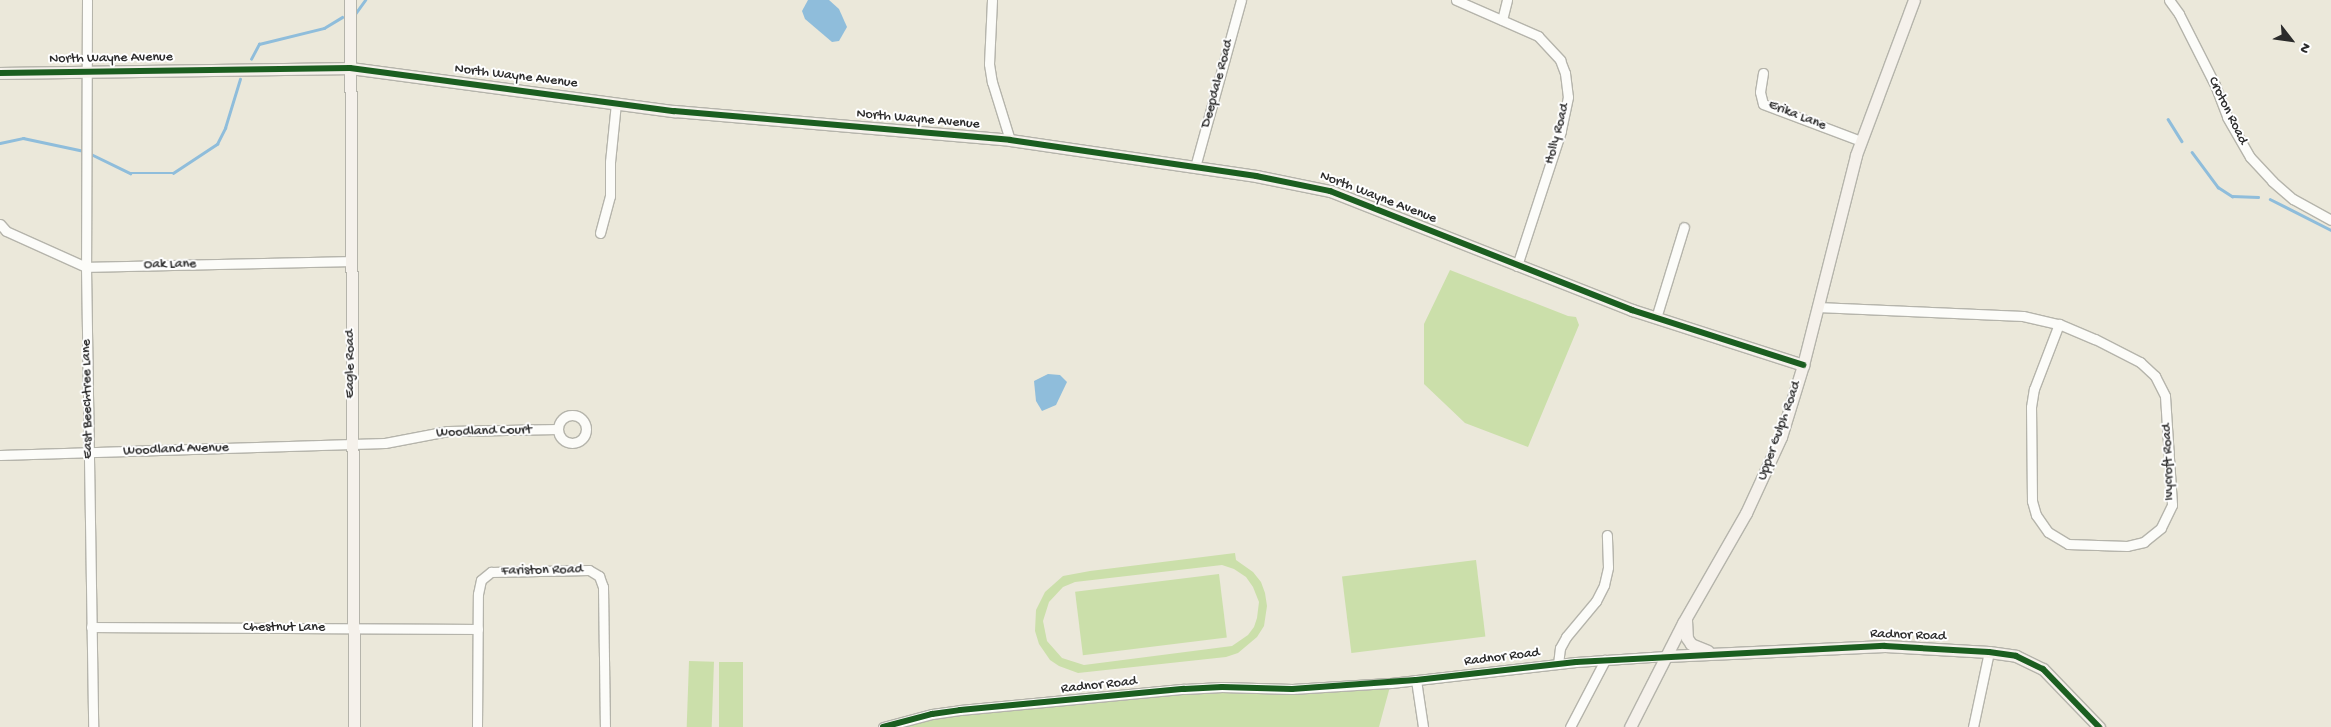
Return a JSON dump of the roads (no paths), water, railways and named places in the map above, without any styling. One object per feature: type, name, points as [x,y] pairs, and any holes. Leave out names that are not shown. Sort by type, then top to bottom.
[{"type":"street","name":"East Beechtree Lane","points":[[87,0],[86,267],[93,727]]},
{"type":"street","name":"Eagle Road","points":[[350,0],[354,727]]},
{"type":"street","points":[[992,0],[990,64],[992,82],[1010,140]]},
{"type":"street","name":"Deepdale Road","points":[[1194,167],[1240,0]]},
{"type":"street","name":"Holly Road","points":[[1456,0],[1538,36],[1560,60],[1565,73],[1568,97],[1561,131],[1517,266]]},
{"type":"street","points":[[1502,20],[1507,0]]},
{"type":"street","name":"Upper Gulph Road","points":[[1630,727],[1686,618],[1746,513],[1781,437],[1803,365],[1861,141],[1914,0]]},
{"type":"street","name":"Croton Road","points":[[2170,0],[2215,85],[2227,117],[2250,157],[2267,177],[2293,199],[2331,220]]},
{"type":"street","name":"North Wayne Avenue","points":[[0,73],[350,68],[674,111],[1010,140],[1256,176],[1330,191],[1517,266],[1656,318],[1803,365]]},
{"type":"street","name":"Erika Lane","points":[[1763,73],[1760,92],[1763,104],[1861,141]]},
{"type":"street","points":[[600,233],[610,196],[610,162],[616,103]]},
{"type":"street","name":"Oak Lane","points":[[0,224],[6,231],[86,267],[350,261]]},
{"type":"street","points":[[1656,318],[1684,227]]},
{"type":"street","name":"Ivycroft Road","points":[[1818,306],[2023,316],[2059,324],[2095,339],[2140,362],[2155,376],[2165,396],[2172,505],[2161,528],[2144,542],[2127,546],[2068,544],[2048,532],[2036,515],[2032,501],[2030,407],[2034,389],[2059,324]]},
{"type":"street","name":"Woodland Court","points":[[352,443],[408,440],[427,434],[448,431],[558,429]]},
{"type":"street","name":"Woodland Avenue","points":[[0,455],[352,443]]},
{"type":"street","points":[[1558,664],[1560,648],[1566,637],[1596,601],[1604,585],[1608,567],[1607,535]]},
{"type":"street","name":"Fariston Road","points":[[477,727],[478,594],[482,580],[491,572],[589,570],[599,576],[603,587],[605,727]]},
{"type":"street","points":[[1686,618],[1687,638],[1691,644],[1717,654]]},
{"type":"street","name":"Chestnut Lane","points":[[91,627],[478,629]]},
{"type":"street","name":"Radnor Road","points":[[883,727],[906,720],[960,710],[1184,689],[1222,687],[1292,689],[1416,680],[1605,660],[1885,646],[1989,652],[2016,656],[2043,669],[2099,727]]},
{"type":"street","points":[[1973,727],[1989,652]]},
{"type":"street","points":[[1570,727],[1605,660]]},
{"type":"street","points":[[1416,680],[1424,727]]},
{"type":"water","points":[[808,0],[829,0],[839,9],[847,27],[839,41],[832,42],[805,19],[802,11]]},
{"type":"water","points":[[1048,374],[1060,375],[1067,382],[1056,405],[1042,411],[1036,401],[1034,381]]},
{"type":"waterway","points":[[355,14],[365,0]]},
{"type":"waterway","points":[[251,59],[259,44],[324,28],[342,17]]},
{"type":"waterway","points":[[89,153],[130,173],[173,173],[217,144],[225,128],[240,79]]},
{"type":"waterway","points":[[2168,119],[2182,141]]},
{"type":"waterway","points":[[0,143],[23,138],[84,151]]},
{"type":"waterway","points":[[2192,152],[2218,187],[2232,196],[2258,197]]},
{"type":"waterway","points":[[2270,199],[2331,230]]}]
